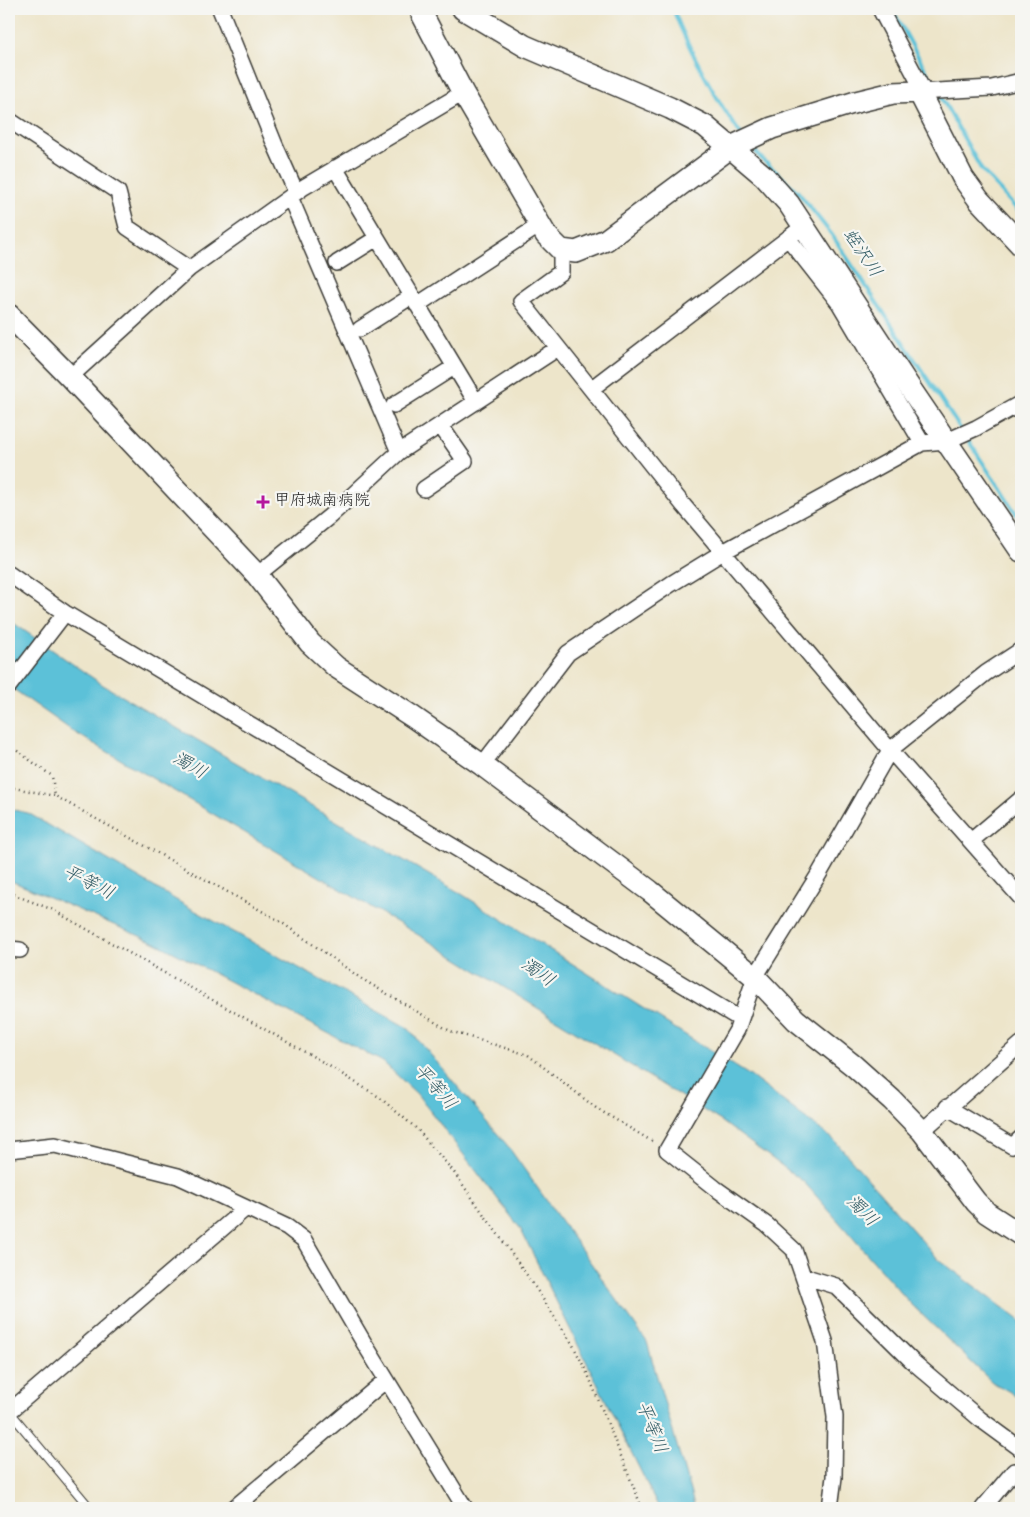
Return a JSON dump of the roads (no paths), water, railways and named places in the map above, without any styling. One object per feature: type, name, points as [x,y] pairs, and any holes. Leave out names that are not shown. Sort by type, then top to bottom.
[{"type":"street","points":[[220,9],[293,194],[399,452]]},
{"type":"street","points":[[422,9],[422,14],[463,93],[546,235],[560,250],[576,252],[606,240],[741,142],[772,128],[856,102],[893,93],[992,88],[1021,81]]},
{"type":"street","points":[[463,9],[494,29],[548,58],[679,112],[741,142],[764,176],[788,204],[796,232],[951,439],[1021,551]]},
{"type":"street","points":[[880,9],[923,92],[963,178],[979,200],[1021,245]]},
{"type":"street","points":[[70,377],[189,269],[293,194],[463,93]]},
{"type":"street","points":[[9,120],[118,192],[127,227],[189,269]]},
{"type":"street","points":[[335,168],[476,402]]},
{"type":"street","points":[[360,329],[414,300],[540,225]]},
{"type":"street","points":[[591,389],[796,232]]},
{"type":"street","points":[[337,263],[377,238]]},
{"type":"street","points":[[560,250],[561,272],[521,302],[723,552],[890,750],[1021,898]]},
{"type":"street","points":[[833,283],[839,303],[922,443]]},
{"type":"street","points":[[9,316],[70,377],[257,575],[310,643],[336,667],[482,765],[650,891],[755,977],[796,1020],[892,1100],[922,1131],[976,1202],[987,1213],[1021,1235]]},
{"type":"street","points":[[257,575],[330,516],[399,452],[558,348]]},
{"type":"street","points":[[394,405],[454,367]]},
{"type":"street","points":[[482,765],[568,654],[723,552],[922,443],[951,439],[972,430],[1021,402]]},
{"type":"street","points":[[424,489],[465,460],[440,425]]},
{"type":"street","points":[[9,574],[61,618],[739,1025]]},
{"type":"street","points":[[9,686],[61,618]]},
{"type":"street","points":[[830,1508],[834,1477],[834,1418],[825,1341],[794,1250],[767,1225],[715,1188],[670,1145],[739,1025],[755,977],[819,874],[890,750],[986,673],[1021,650]]},
{"type":"street","points":[[970,840],[1021,799]]},
{"type":"street","points":[[922,1131],[1021,1044]]},
{"type":"street","points":[[948,1107],[1018,1145]]},
{"type":"street","points":[[9,1150],[55,1145],[178,1176],[287,1227],[304,1240],[386,1380],[465,1508]]},
{"type":"street","points":[[9,1411],[246,1208]]},
{"type":"street","points":[[803,1276],[836,1286],[912,1361],[980,1419],[1021,1449]]},
{"type":"street","points":[[234,1508],[386,1380]]},
{"type":"street","points":[[986,1507],[1014,1471]]},
{"type":"lane","points":[[9,1411],[90,1508]]},
{"type":"water","name":"濁川","points":[[9,620],[103,685],[460,893],[749,1075],[834,1140],[938,1259],[1021,1321],[1021,1398],[992,1382],[910,1303],[804,1182],[721,1121],[432,943],[74,732],[9,686]]},
{"type":"water","name":"平等川","points":[[9,809],[28,813],[183,904],[408,1028],[507,1145],[647,1342],[695,1508],[659,1508],[520,1228],[417,1094],[383,1062],[156,943],[9,880]]},
{"type":"waterway","name":"蛭沢川","points":[[673,9],[704,74],[722,107],[742,136]]},
{"type":"waterway","points":[[892,9],[935,87]]},
{"type":"waterway","points":[[940,95],[981,169],[1021,214]]},
{"type":"waterway","name":"蛭沢川","points":[[750,145],[761,158],[798,192],[832,235],[962,431]]},
{"type":"waterway","name":"蛭沢川","points":[[966,437],[1021,521]]},
{"type":"place","name":"甲府城南病院","points":[[263,502]]}]
